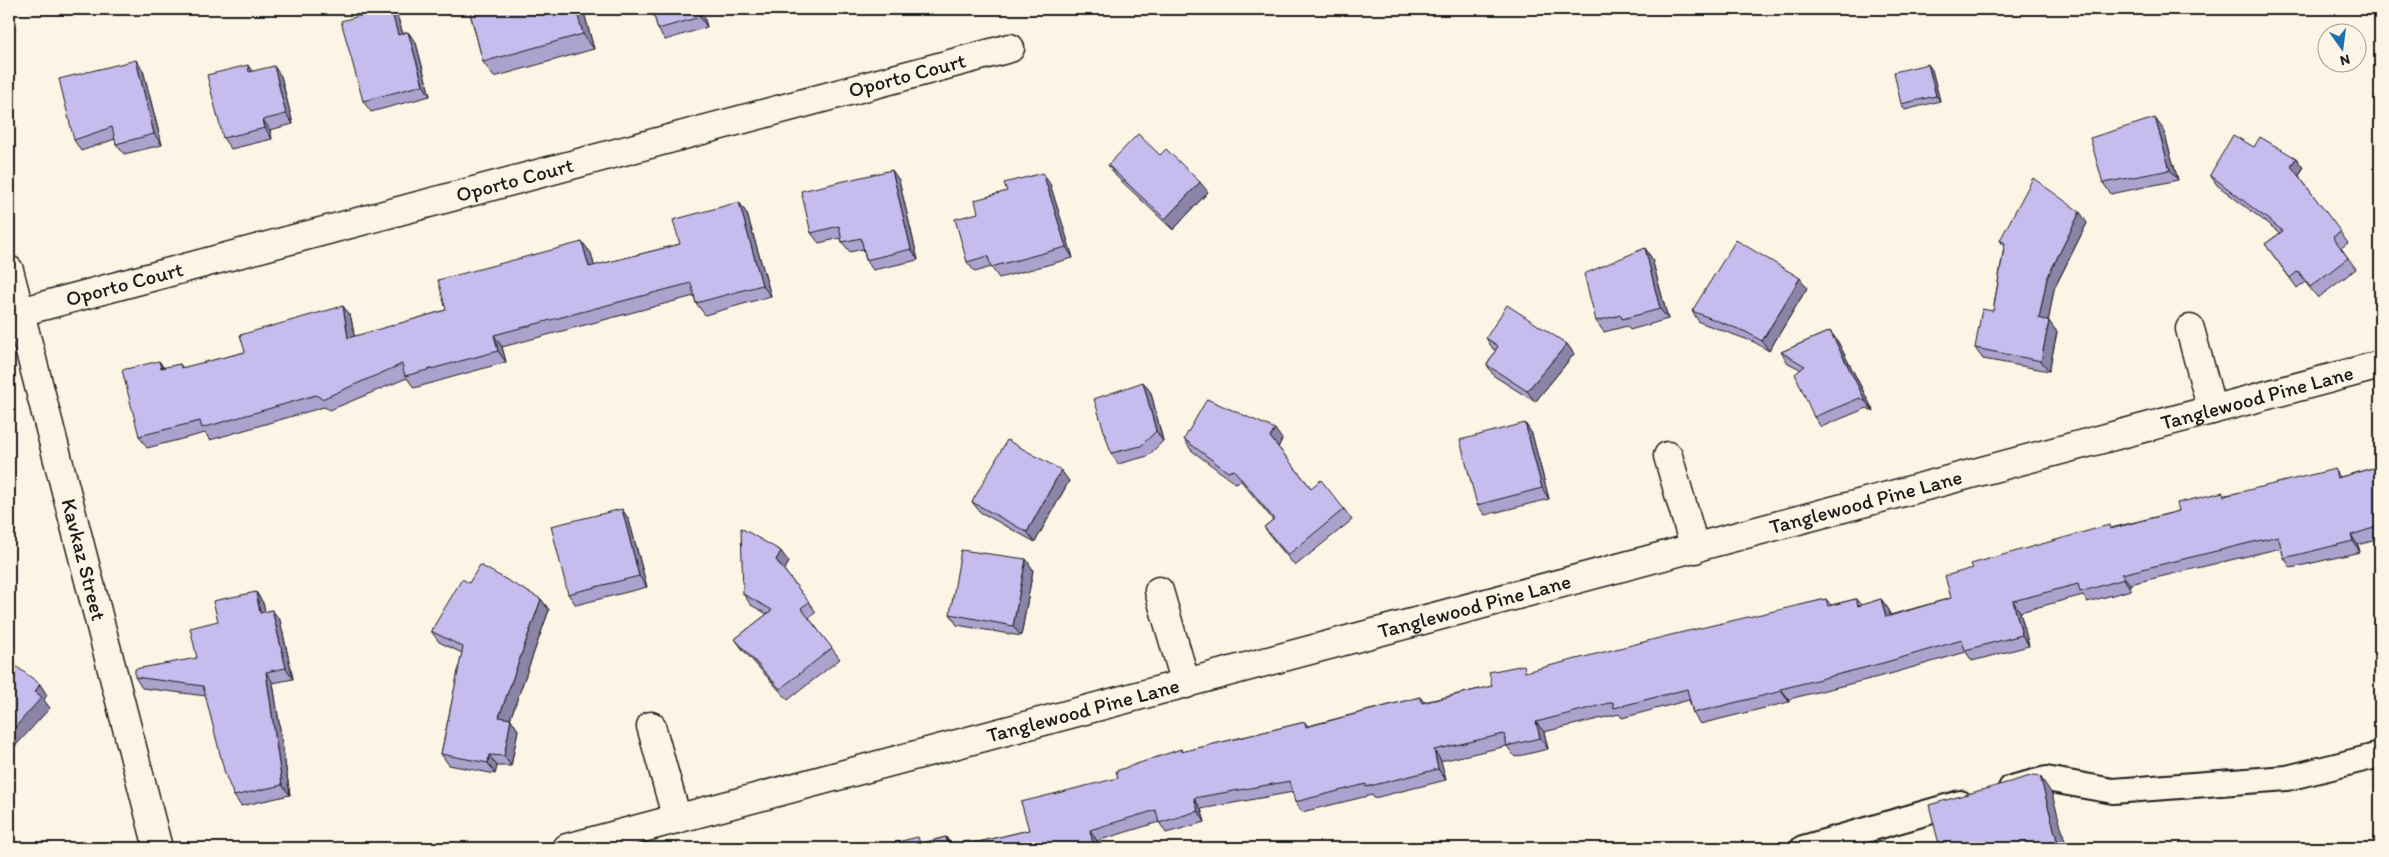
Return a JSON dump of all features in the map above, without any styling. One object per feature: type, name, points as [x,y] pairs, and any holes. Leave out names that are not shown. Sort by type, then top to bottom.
[{"type":"street","name":"Oporto Court","points":[[20,312],[1010,48]]},
{"type":"street","name":"Kavkaz Street","points":[[9,270],[158,848]]},
{"type":"street","points":[[2190,329],[2212,410]]},
{"type":"street","name":"Tanglewood Pine Lane","points":[[567,848],[2380,365]]},
{"type":"street","points":[[1668,456],[1695,549]]},
{"type":"street","points":[[1159,591],[1186,684]]},
{"type":"street","points":[[651,726],[677,819]]},
{"type":"lane","points":[[1803,848],[2046,778],[2113,790],[2287,778],[2380,754]]},
{"type":"building","points":[[391,9],[398,35],[408,32],[423,85],[363,101],[341,21]]},
{"type":"building","points":[[469,9],[576,9],[583,34],[483,62]]},
{"type":"building","points":[[652,9],[698,9],[700,17],[658,29]]},
{"type":"building","points":[[136,60],[154,134],[116,144],[112,127],[74,140],[59,79]]},
{"type":"building","points":[[1928,64],[1936,96],[1901,104],[1894,72]]},
{"type":"building","points":[[248,65],[249,72],[274,66],[286,114],[263,120],[265,128],[223,138],[207,75]]},
{"type":"building","points":[[2155,118],[2170,170],[2103,183],[2090,138]]},
{"type":"building","points":[[1138,134],[1160,155],[1166,149],[1200,182],[1165,219],[1108,165]]},
{"type":"building","points":[[2233,135],[2254,147],[2260,137],[2296,158],[2291,166],[2341,232],[2333,237],[2348,258],[2310,287],[2298,271],[2290,278],[2265,244],[2283,231],[2210,175]]},
{"type":"building","points":[[892,170],[911,249],[866,260],[861,238],[842,242],[839,226],[811,233],[801,191]]},
{"type":"building","points":[[1043,173],[1066,247],[991,267],[988,256],[967,262],[955,219],[978,213],[975,200],[1007,191],[1004,183]]},
{"type":"building","points":[[2033,178],[2080,212],[2047,278],[2039,318],[2049,321],[2041,361],[1975,348],[1982,309],[1993,311],[2005,243],[2000,240]]},
{"type":"building","points":[[739,202],[762,285],[696,303],[691,283],[494,335],[498,351],[405,376],[402,364],[322,399],[316,395],[202,428],[200,421],[139,436],[122,370],[159,361],[161,368],[180,364],[181,368],[245,352],[240,335],[343,306],[348,338],[446,310],[438,280],[582,242],[589,267],[680,244],[673,220]]},
{"type":"building","points":[[1736,240],[1800,278],[1762,341],[1746,332],[1692,311]]},
{"type":"building","points":[[1645,248],[1660,309],[1622,319],[1621,315],[1596,321],[1584,274]]},
{"type":"building","points":[[1507,305],[1567,344],[1527,391],[1487,365],[1498,346],[1486,338]]},
{"type":"building","points":[[1830,331],[1866,402],[1860,398],[1814,417],[1795,374],[1805,366],[1781,352]]},
{"type":"building","points":[[1143,382],[1156,431],[1141,446],[1111,453],[1094,399]]},
{"type":"building","points":[[1207,399],[1275,429],[1270,437],[1311,488],[1321,480],[1344,509],[1288,555],[1264,527],[1274,519],[1234,470],[1228,472],[1184,439]]},
{"type":"building","points":[[1525,423],[1542,488],[1477,505],[1460,440]]},
{"type":"building","points":[[1007,440],[1061,470],[1027,532],[972,502]]},
{"type":"building","points":[[2380,466],[2380,526],[2351,535],[2353,541],[2284,558],[2278,536],[2122,574],[2124,579],[2080,592],[2078,584],[2013,601],[2022,635],[1965,650],[1962,640],[1883,663],[1781,689],[1782,691],[1693,713],[1687,689],[1614,708],[1613,702],[1536,722],[1540,738],[1507,746],[1504,734],[1434,750],[1438,769],[1366,787],[1366,784],[1295,802],[1290,781],[1194,798],[1198,811],[1159,823],[1156,810],[1090,830],[1094,848],[886,848],[885,845],[918,837],[920,844],[946,837],[948,846],[969,841],[970,844],[1029,830],[1021,802],[1118,778],[1116,771],[1181,749],[1181,752],[1305,722],[1306,727],[1420,697],[1422,703],[1492,686],[1489,672],[1524,665],[1525,672],[1675,634],[1826,599],[1828,606],[1856,599],[1858,606],[1881,599],[1886,617],[1951,598],[1945,576],[1973,568],[1971,564],[2109,525],[2110,529],[2179,511],[2177,503],[2223,492],[2224,496],[2335,469],[2337,478]]},
{"type":"building","points":[[622,509],[639,576],[568,594],[551,526]]},
{"type":"building","points":[[741,528],[781,551],[776,560],[809,602],[801,608],[832,648],[780,689],[735,639],[772,610],[743,594]]},
{"type":"building","points":[[961,550],[1026,559],[1013,626],[950,614]]},
{"type":"building","points":[[480,565],[541,599],[499,717],[511,719],[504,756],[489,755],[488,763],[441,754],[463,647],[431,631],[462,579],[469,583]]},
{"type":"building","points":[[256,592],[260,613],[272,610],[286,668],[266,672],[282,785],[234,796],[225,774],[203,686],[135,677],[135,669],[197,658],[190,628],[218,621],[213,601]]},
{"type":"building","points":[[9,661],[40,684],[35,692],[42,697],[9,734]]},
{"type":"building","points":[[2034,775],[2040,776],[2059,848],[1940,848],[1929,805]]}]
